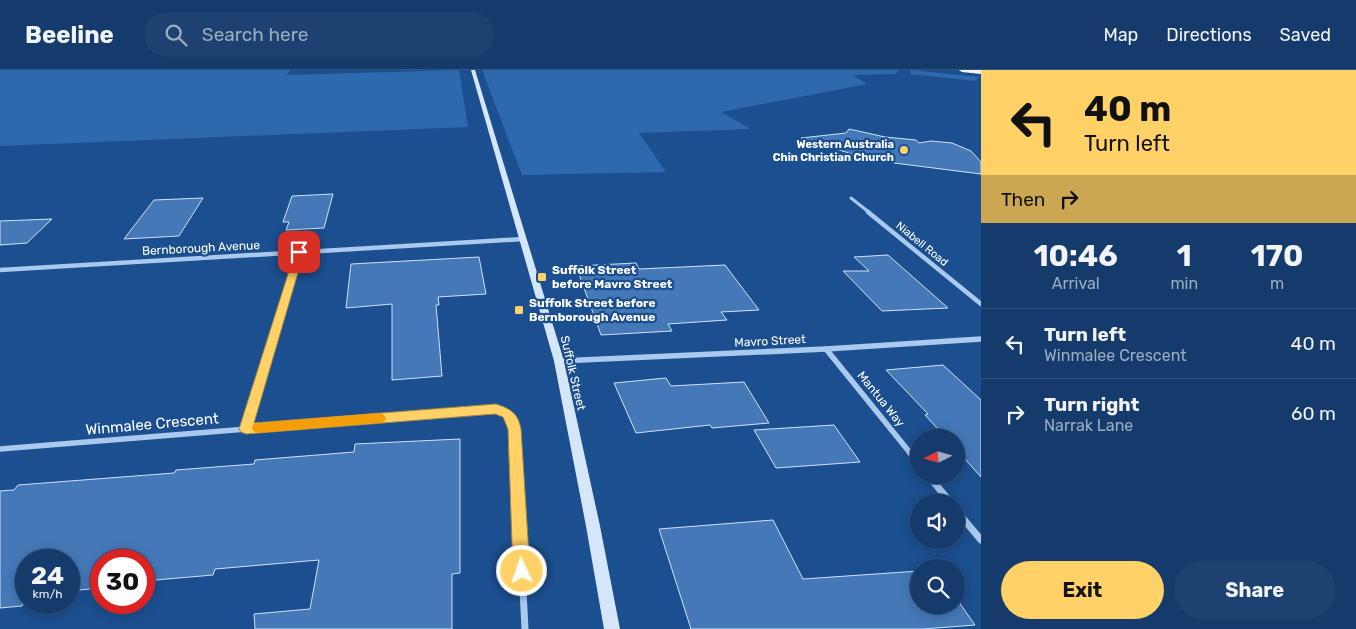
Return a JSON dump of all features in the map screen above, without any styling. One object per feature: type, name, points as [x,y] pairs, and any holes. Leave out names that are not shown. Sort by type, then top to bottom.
[{"type":"main road","points":[[962,70],[981,72]]},
{"type":"street","name":"Suffolk Street","points":[[473,70],[559,361],[612,629]]},
{"type":"street","name":"Niabell Road","points":[[851,198],[981,304]]},
{"type":"street","name":"Bernborough Avenue","points":[[0,270],[523,239]]},
{"type":"street","points":[[246,429],[299,252]]},
{"type":"street","name":"Mavro Street","points":[[559,361],[826,349],[981,339]]},
{"type":"street","name":"Mantua Way","points":[[826,349],[910,453]]},
{"type":"street","name":"Winmalee Crescent","points":[[0,448],[496,409],[508,414],[513,420],[515,429],[525,629]]},
{"type":"street","points":[[935,484],[943,494]]},
{"type":"street","points":[[965,521],[981,540]]},
{"type":"shaded area","points":[[0,70],[290,70],[287,75],[459,70],[468,127],[0,146]]},
{"type":"shaded area","points":[[482,70],[899,70],[896,74],[853,75],[867,84],[721,112],[751,129],[639,133],[666,172],[522,175]]},
{"type":"shaded area","points":[[911,70],[979,77],[975,81],[910,74]]},
{"type":"building","name":"Western Australia Chin Christian Church","points":[[849,129],[885,137],[916,140],[919,143],[931,141],[952,143],[971,151],[981,162],[981,174],[894,163],[890,155],[855,155],[801,138],[846,133]]},
{"type":"building","points":[[333,194],[324,228],[286,230],[289,222],[283,222],[292,196]]},
{"type":"building","points":[[203,198],[179,236],[124,239],[154,200]]},
{"type":"building","points":[[52,219],[27,243],[0,245],[0,221]]},
{"type":"building","points":[[888,255],[948,308],[882,311],[843,271],[869,271],[854,257]]},
{"type":"building","points":[[479,257],[486,294],[438,297],[439,305],[436,305],[442,376],[392,380],[392,304],[346,308],[351,264]]},
{"type":"building","points":[[636,263],[639,269],[725,265],[759,310],[721,312],[727,320],[668,324],[672,331],[601,335],[576,266]]},
{"type":"building","points":[[943,365],[981,400],[981,477],[965,459],[965,429],[938,429],[925,415],[928,414],[886,370]]},
{"type":"building","points":[[666,378],[671,386],[744,382],[769,423],[712,428],[710,425],[636,433],[614,383]]},
{"type":"building","points":[[834,425],[860,462],[776,468],[754,430]]},
{"type":"building","points":[[460,439],[460,573],[452,574],[452,629],[255,629],[254,614],[310,609],[319,560],[215,569],[213,575],[155,580],[155,549],[90,549],[90,589],[80,590],[80,549],[15,549],[15,607],[0,608],[0,491],[14,490],[18,485],[174,473],[176,470],[254,464],[255,460],[354,452],[355,444]]},
{"type":"building","points":[[773,520],[803,579],[910,572],[910,614],[965,614],[965,611],[975,625],[923,629],[691,629],[659,529]]},
{"type":"slow traffic","points":[[258,428],[379,418]]},
{"type":"place","name":"Western Australia Chin Christian Church","points":[[904,150]]},
{"type":"place","name":"Suffolk Street before Mavro Street","points":[[542,277]]},
{"type":"place","name":"Suffolk Street before Bernborough Avenue","points":[[519,310]]},
{"type":"route","points":[[299,252],[246,429],[496,409],[508,414],[513,420],[515,429],[522,571]]}]
